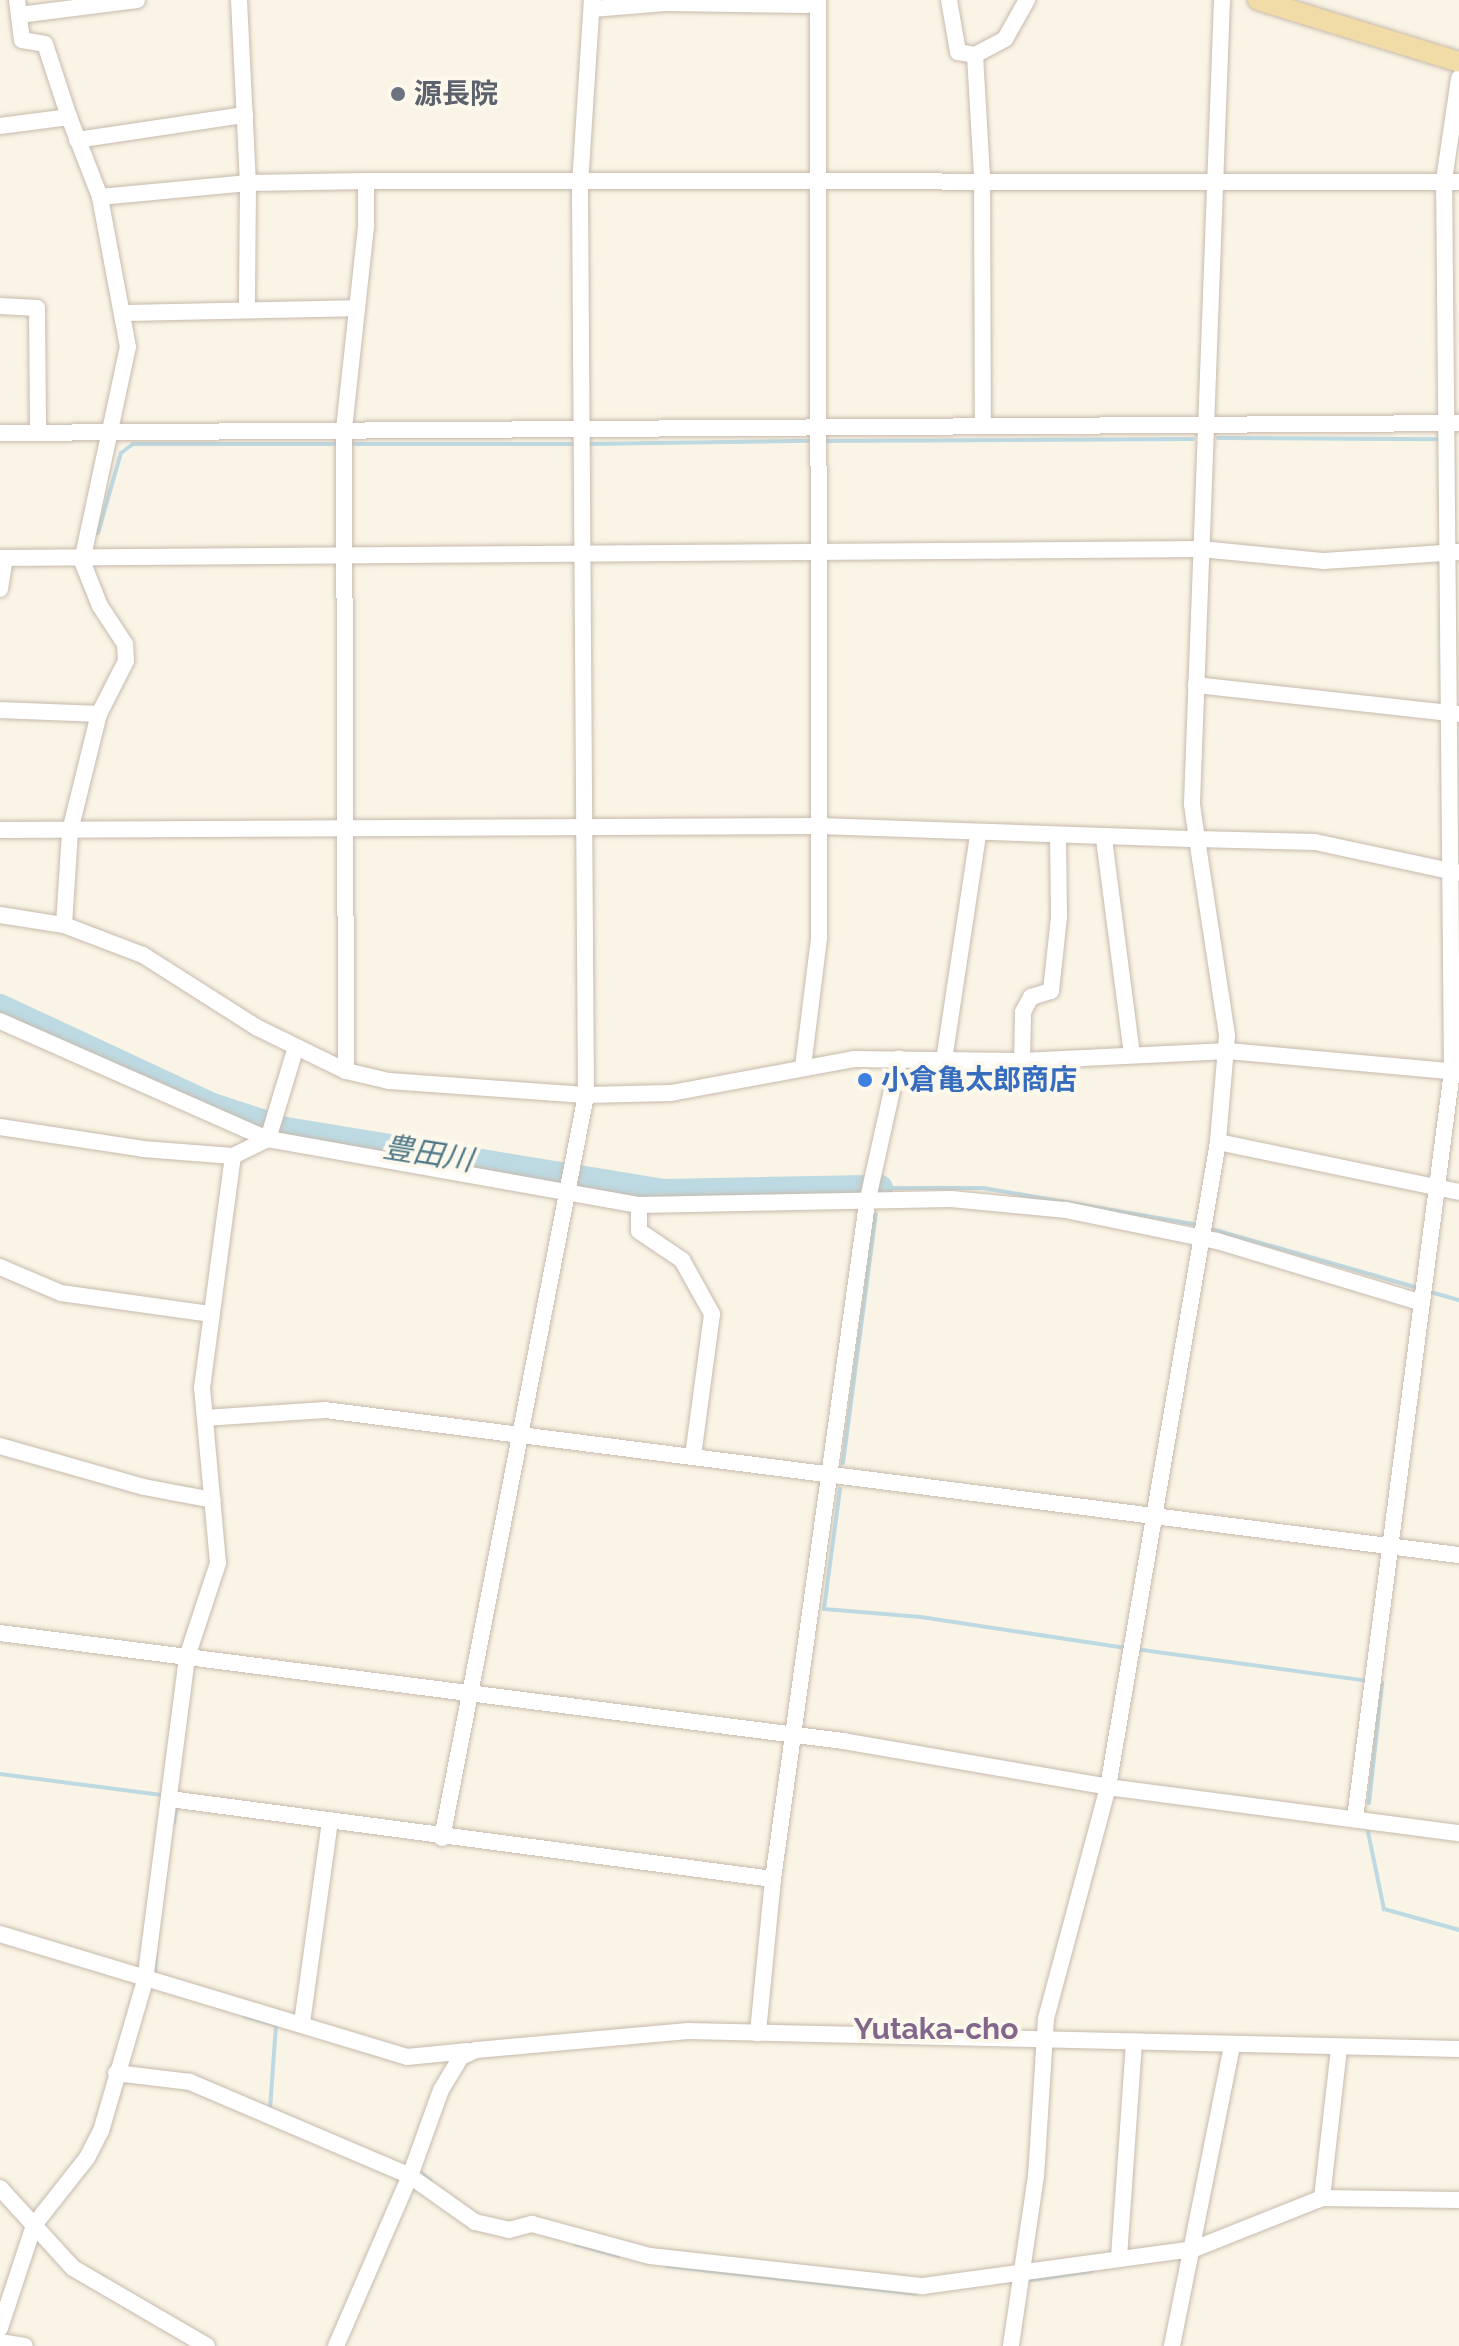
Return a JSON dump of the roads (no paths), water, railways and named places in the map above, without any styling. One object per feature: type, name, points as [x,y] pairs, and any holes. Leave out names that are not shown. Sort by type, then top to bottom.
[{"type":"main road","points":[[1258,0],[1310,8],[1459,62]]},
{"type":"street","points":[[64,925],[70,831],[99,714],[126,661],[125,644],[100,606],[82,561],[113,433],[128,347],[100,197],[45,44],[22,40],[18,8],[137,0]]},
{"type":"street","points":[[239,0],[248,183],[247,308]]},
{"type":"street","points":[[442,1838],[468,1691],[586,1095],[580,184],[592,5],[806,5],[815,0],[820,430],[819,938],[803,1067]]},
{"type":"street","points":[[949,0],[958,52],[975,55],[1005,39],[1027,0]]},
{"type":"street","points":[[1011,2346],[1023,2273],[1045,2039],[1054,1979],[1108,1787],[1218,1142],[1228,1051],[1192,804],[1222,0]]},
{"type":"street","points":[[975,55],[982,178],[983,426]]},
{"type":"street","points":[[1355,1818],[1437,1187],[1455,1072],[1453,552],[1449,431],[1451,181],[1459,78]]},
{"type":"street","points":[[77,140],[245,115]]},
{"type":"street","points":[[0,126],[69,117]]},
{"type":"street","points":[[100,197],[248,183],[366,181],[580,184],[982,178],[1451,181]]},
{"type":"street","points":[[346,1071],[344,440],[366,181]]},
{"type":"street","points":[[0,306],[37,308],[38,432]]},
{"type":"street","points":[[122,313],[357,308]]},
{"type":"street","points":[[0,433],[344,440],[581,432],[983,426],[1206,425],[1449,431]]},
{"type":"street","points":[[0,589],[3,558],[82,561],[1201,549],[1324,561],[1453,552]]},
{"type":"street","points":[[1196,685],[1454,713]]},
{"type":"street","points":[[0,710],[99,714]]},
{"type":"street","points":[[0,830],[820,826],[1058,838],[1315,842],[1454,872]]},
{"type":"street","points":[[944,1060],[978,834]]},
{"type":"street","points":[[1022,1061],[1023,1012],[1031,997],[1051,991],[1059,917],[1058,838]]},
{"type":"street","points":[[1104,839],[1132,1054]]},
{"type":"street","points":[[0,915],[64,925],[143,955],[296,1047],[346,1071],[422,1084],[586,1095],[671,1093],[803,1067],[899,1059],[1022,1061],[1228,1051],[1455,1072]]},
{"type":"street","points":[[0,1021],[268,1139],[639,1205],[951,1199],[1019,1204],[1203,1229],[1422,1301]]},
{"type":"street","points":[[0,1127],[143,1149],[233,1156],[268,1139],[296,1047]]},
{"type":"street","points":[[758,2033],[773,1879],[871,1175],[899,1059]]},
{"type":"street","points":[[1218,1142],[1459,1192]]},
{"type":"street","points":[[0,2328],[34,2225],[87,2158],[101,2131],[145,1981],[187,1657],[218,1563],[202,1388],[233,1156]]},
{"type":"street","points":[[639,1205],[639,1231],[682,1260],[712,1314],[693,1456]]},
{"type":"street","points":[[0,1267],[61,1293],[210,1314]]},
{"type":"street","points":[[205,1418],[325,1410],[1459,1555]]},
{"type":"street","points":[[0,1446],[114,1479],[213,1500]]},
{"type":"street","points":[[0,1633],[468,1691],[795,1736],[1108,1787],[1459,1833]]},
{"type":"street","points":[[170,1799],[442,1838],[773,1879]]},
{"type":"street","points":[[302,2023],[330,1822]]},
{"type":"street","points":[[0,1934],[145,1981],[302,2023],[407,2057],[647,2032],[1459,2049]]},
{"type":"street","points":[[1119,2257],[1134,2042]]},
{"type":"street","points":[[1172,2346],[1193,2254],[1232,2045]]},
{"type":"street","points":[[1322,2198],[1339,2048]]},
{"type":"street","points":[[336,2346],[410,2176],[441,2090],[461,2057],[476,2050]]},
{"type":"street","points":[[116,2073],[190,2082],[410,2176],[475,2222],[509,2230],[532,2224],[650,2256],[923,2286],[1119,2257],[1193,2254],[1322,2198],[1459,2200]]},
{"type":"street","points":[[0,2188],[73,2268],[99,2287],[207,2346]]},
{"type":"street","points":[[0,2342],[25,2346]]},
{"type":"waterway","points":[[1218,438],[1441,439]]},
{"type":"waterway","points":[[823,441],[1193,439]]},
{"type":"waterway","points":[[587,444],[814,441]]},
{"type":"waterway","points":[[98,533],[121,453],[133,444],[339,444]]},
{"type":"waterway","points":[[347,444],[579,444]]},
{"type":"waterway","name":"豊田川","points":[[0,1007],[210,1105],[286,1130],[663,1192],[880,1188]]},
{"type":"waterway","points":[[879,1195],[880,1188],[983,1188],[1199,1225]]},
{"type":"waterway","points":[[843,1463],[876,1214]]},
{"type":"waterway","points":[[1208,1228],[1418,1288]]},
{"type":"waterway","points":[[1427,1291],[1459,1300]]},
{"type":"waterway","points":[[840,1489],[824,1609],[921,1617],[1126,1648]]},
{"type":"waterway","points":[[1135,1649],[1368,1681]]},
{"type":"waterway","points":[[1369,1803],[1382,1683],[1377,1682]]},
{"type":"waterway","points":[[0,1774],[162,1795]]},
{"type":"waterway","points":[[174,1823],[176,1809]]},
{"type":"waterway","points":[[1368,1832],[1384,1909],[1459,1930]]},
{"type":"waterway","points":[[155,1972],[156,1954]]},
{"type":"waterway","points":[[244,2016],[276,2025],[270,2109]]},
{"type":"waterway","points":[[420,2172],[431,2181]]},
{"type":"waterway","points":[[575,2244],[618,2256]]},
{"type":"waterway","points":[[667,2266],[915,2294]]},
{"type":"waterway","points":[[1031,2280],[1092,2271]]},
{"type":"place","name":"源長院","points":[[398,94]]},
{"type":"place","name":"小倉亀太郎商店","points":[[865,1080]]},
{"type":"district","name":"Yutaka-cho","points":[[936,2029]]}]
